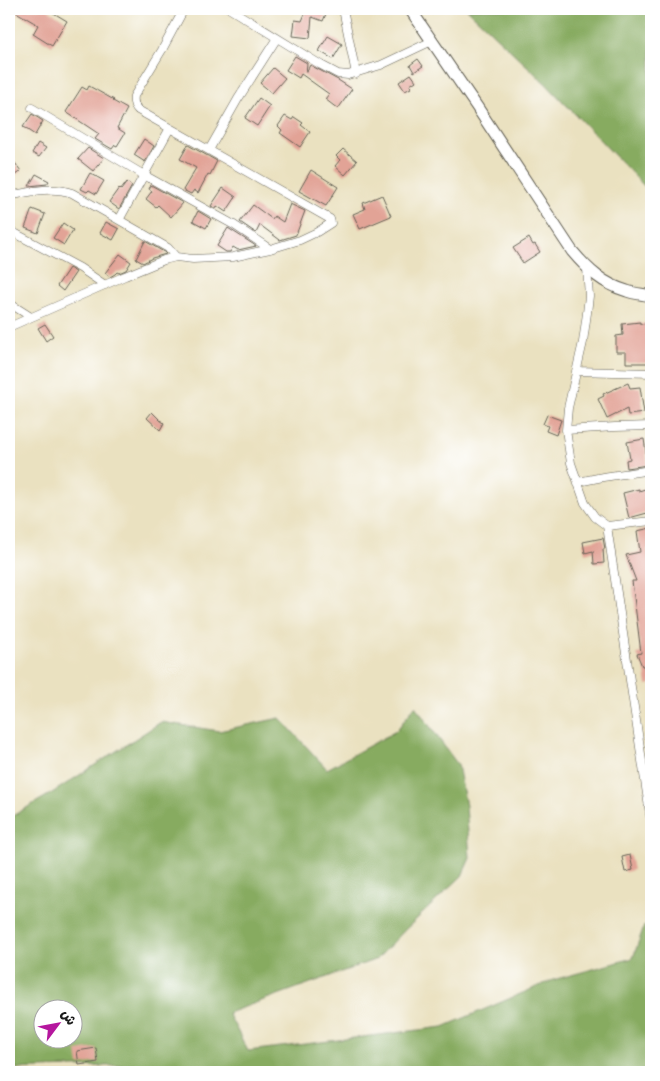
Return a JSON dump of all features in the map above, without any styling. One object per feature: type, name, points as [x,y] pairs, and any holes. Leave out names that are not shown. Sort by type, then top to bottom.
[{"type":"main road","points":[[410,9],[478,107],[572,251],[587,268],[603,280],[627,291],[651,296]]},
{"type":"street","points":[[9,327],[125,276],[176,257],[208,259],[233,257],[270,250],[317,232],[328,225],[331,220],[138,110],[134,104],[134,99],[184,9]]},
{"type":"street","points":[[230,9],[338,74],[356,74],[381,65],[432,41]]},
{"type":"street","points":[[343,9],[356,74]]},
{"type":"street","points":[[210,150],[238,99],[277,38]]},
{"type":"street","points":[[32,108],[144,175],[234,225],[270,250]]},
{"type":"street","points":[[119,220],[170,128]]},
{"type":"street","points":[[9,196],[38,190],[58,189],[72,193],[168,248],[176,257]]},
{"type":"street","points":[[9,230],[80,268],[105,285]]},
{"type":"street","points":[[587,268],[589,296],[583,342],[568,408],[566,430],[571,463],[585,503],[595,517],[607,526],[651,521]]},
{"type":"street","points":[[9,303],[31,317]]},
{"type":"street","points":[[576,371],[651,373]]},
{"type":"street","points":[[566,430],[651,426]]},
{"type":"street","points":[[578,482],[603,476],[651,470]]},
{"type":"street","points":[[607,526],[651,821]]},
{"type":"green space","points":[[467,9],[651,9],[651,193],[546,84]]},
{"type":"green space","points":[[415,706],[458,765],[466,806],[470,858],[462,876],[377,959],[228,1013],[248,1051],[443,1027],[553,980],[633,958],[644,926],[651,927],[651,1072],[143,1072],[137,1065],[9,1069],[9,818],[52,793],[161,722],[219,731],[280,718],[327,769],[396,731]]},
{"type":"building","points":[[11,9],[47,9],[67,21],[52,46],[33,34],[38,25]]},
{"type":"building","points":[[307,9],[328,9],[323,21],[312,17],[310,38],[293,36],[295,20],[302,21]]},
{"type":"building","points":[[328,36],[342,44],[333,59],[319,51]]},
{"type":"building","points":[[295,56],[307,63],[306,73],[310,65],[352,89],[338,109],[325,99],[329,94],[301,74],[299,78],[286,70]]},
{"type":"building","points":[[418,59],[423,66],[414,72],[410,65]]},
{"type":"building","points":[[273,68],[285,78],[272,93],[260,83]]},
{"type":"building","points":[[411,74],[416,81],[410,85],[411,88],[405,91],[399,82]]},
{"type":"building","points":[[89,86],[127,109],[117,128],[125,133],[117,146],[115,145],[112,149],[95,139],[99,134],[66,112],[82,87],[87,90]]},
{"type":"building","points":[[259,98],[270,106],[257,126],[245,118]]},
{"type":"building","points":[[32,114],[43,121],[35,135],[23,127]]},
{"type":"building","points":[[285,116],[292,120],[294,117],[303,123],[301,125],[310,132],[300,147],[280,133],[282,130],[278,126]]},
{"type":"building","points":[[144,139],[154,146],[145,162],[134,155]]},
{"type":"building","points":[[38,143],[46,148],[39,157],[32,153]]},
{"type":"building","points":[[188,145],[217,161],[198,193],[194,190],[191,194],[183,190],[196,168],[180,159]]},
{"type":"building","points":[[88,148],[104,158],[93,171],[78,159]]},
{"type":"building","points":[[343,149],[357,161],[345,175],[335,166],[340,160],[336,156]]},
{"type":"building","points":[[15,163],[21,171],[9,179],[9,168]]},
{"type":"building","points":[[311,170],[338,187],[326,206],[299,191]]},
{"type":"building","points":[[90,173],[104,181],[96,194],[89,190],[87,192],[81,189]]},
{"type":"building","points":[[36,174],[49,181],[47,184],[29,186]]},
{"type":"building","points":[[127,182],[132,186],[119,209],[109,202],[119,188],[121,190]]},
{"type":"building","points":[[151,185],[183,203],[171,217],[158,205],[156,207],[146,199],[152,191],[149,189]]},
{"type":"building","points":[[223,188],[236,197],[226,212],[217,206],[216,209],[211,206]]},
{"type":"building","points":[[382,195],[391,216],[360,229],[353,214],[365,209],[363,203]]},
{"type":"building","points":[[290,204],[305,211],[296,235],[280,240],[260,225],[256,233],[240,222],[253,205],[272,219],[274,216],[283,222]]},
{"type":"building","points":[[32,209],[45,214],[38,233],[25,228]]},
{"type":"building","points":[[198,211],[211,219],[206,228],[193,221]]},
{"type":"building","points":[[106,222],[119,229],[113,240],[100,233]]},
{"type":"building","points":[[63,223],[73,230],[64,245],[53,238]]},
{"type":"building","points":[[228,228],[256,246],[238,250],[233,247],[230,252],[226,252],[217,246]]},
{"type":"building","points":[[529,238],[540,252],[523,263],[513,248]]},
{"type":"building","points":[[145,241],[166,254],[143,263],[136,259]]},
{"type":"building","points":[[120,254],[131,262],[126,270],[117,272],[110,277],[105,273]]},
{"type":"building","points":[[69,268],[76,272],[63,291],[57,286]]},
{"type":"building","points":[[640,322],[640,324],[651,323],[651,363],[626,363],[626,352],[616,352],[616,336],[623,335],[622,324]]},
{"type":"building","points":[[45,324],[53,336],[46,341],[38,328]]},
{"type":"building","points":[[628,383],[630,388],[640,387],[644,413],[628,415],[627,409],[607,419],[598,399],[604,396],[603,394]]},
{"type":"building","points":[[152,412],[164,423],[160,430],[147,418]]},
{"type":"building","points":[[547,415],[561,420],[556,435],[546,431],[548,426],[543,424]]},
{"type":"building","points":[[644,439],[648,465],[627,468],[626,460],[630,459],[627,442]]},
{"type":"building","points":[[651,487],[651,512],[629,518],[623,493]]},
{"type":"building","points":[[651,528],[651,549],[647,549],[651,560],[651,684],[647,685],[644,666],[642,666],[637,654],[641,653],[632,581],[636,581],[626,555],[640,552],[637,531]]},
{"type":"building","points":[[603,538],[605,549],[603,549],[604,563],[594,564],[593,551],[585,553],[583,542]]},
{"type":"building","points":[[630,855],[633,870],[625,872],[622,857]]},
{"type":"building","points":[[96,1048],[98,1062],[79,1065],[77,1051]]}]
